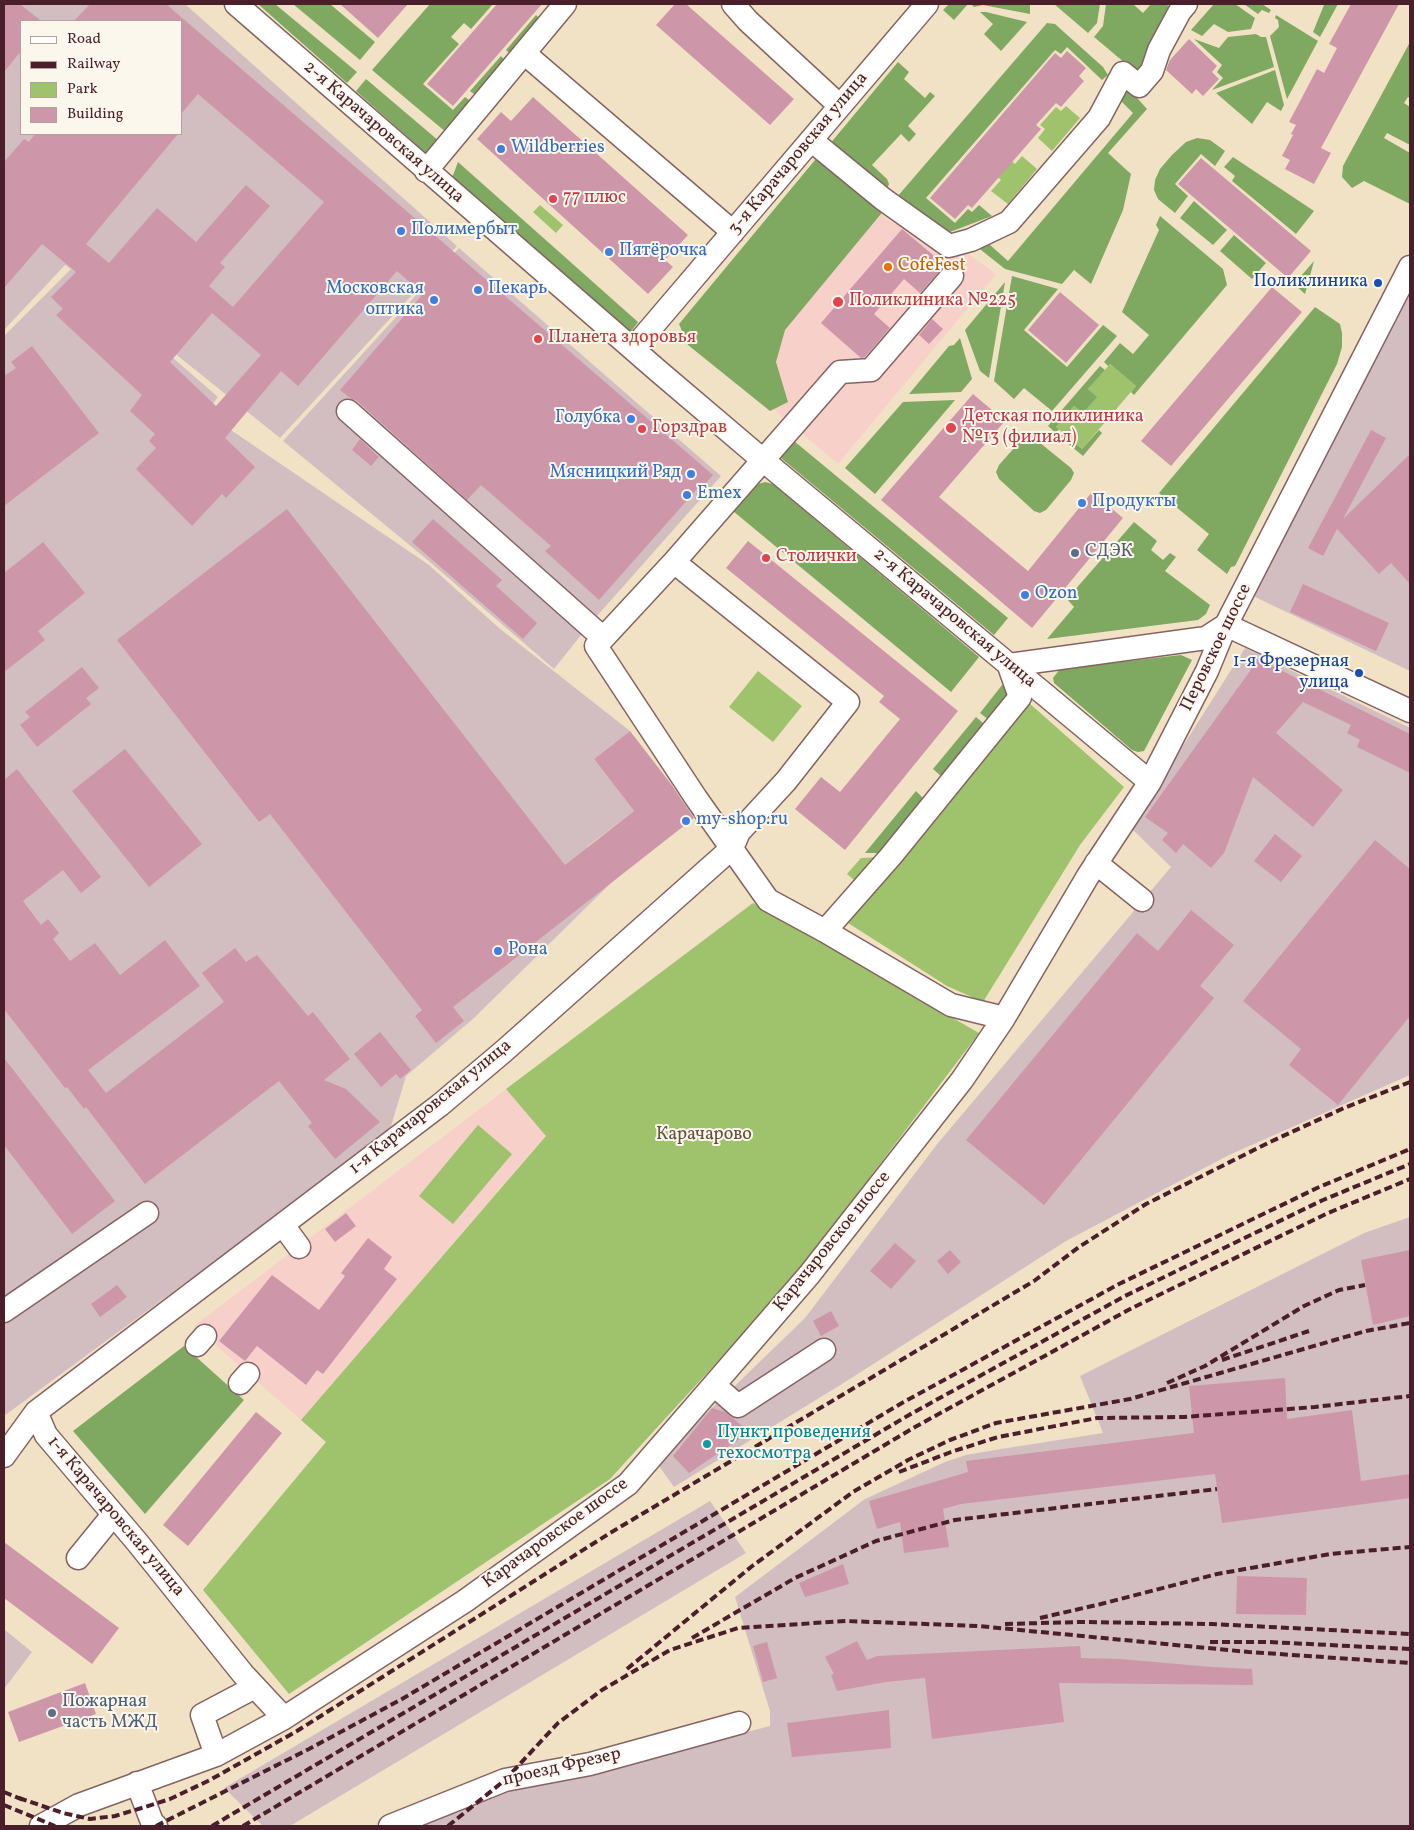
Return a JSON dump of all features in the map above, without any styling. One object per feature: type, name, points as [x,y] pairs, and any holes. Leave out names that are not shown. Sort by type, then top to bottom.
[{"type":"street","name":"2-я Карачаровская улица","points":[[236,4],[426,171],[764,461],[1150,782]]},
{"type":"street","points":[[426,171],[564,4]]},
{"type":"street","points":[[733,4],[748,21],[840,106]]},
{"type":"street","name":"3-я Карачаровская улица","points":[[633,349],[927,4]]},
{"type":"street","points":[[811,140],[883,199],[949,246],[971,240],[1009,222],[1099,118],[1124,73],[1139,86],[1152,71],[1158,50],[1186,4]]},
{"type":"street","points":[[524,52],[733,232]]},
{"type":"street","name":"Перовское шоссе","points":[[1004,1018],[1096,863],[1150,782],[1207,671],[1226,626],[1410,267]]},
{"type":"street","points":[[952,276],[871,370],[840,372],[764,461],[674,562],[602,637],[596,646],[696,798],[768,900],[951,1005],[1004,1018]]},
{"type":"street","points":[[348,411],[602,637]]},
{"type":"street","name":"1-я Карачаровская улица","points":[[284,1718],[243,1674],[46,1435],[24,1416],[440,1105],[504,1051],[732,848],[739,832],[786,781],[848,702],[674,562]]},
{"type":"street","points":[[825,931],[891,856],[1020,697],[1009,665],[1206,638],[1226,626],[1410,711]]},
{"type":"street","points":[[1096,863],[1142,900]]},
{"type":"street","name":"Карачаровское шоссе","points":[[41,1826],[79,1805],[216,1755],[284,1718],[464,1602],[628,1484],[809,1275],[962,1080],[1004,1018]]},
{"type":"street","points":[[4,1311],[147,1213]]},
{"type":"street","points":[[283,1224],[299,1247]]},
{"type":"street","points":[[714,1385],[738,1406],[824,1350]]},
{"type":"street","points":[[4,1456],[24,1416]]},
{"type":"street","points":[[78,1558],[113,1515]]},
{"type":"street","points":[[216,1755],[202,1715],[255,1687]]},
{"type":"street","name":"проезд Фрезер","points":[[390,1826],[505,1780],[590,1764],[739,1723]]},
{"type":"street","points":[[136,1783],[152,1822],[156,1826]]},
{"type":"shaded area","points":[[4,4],[185,4],[457,246],[280,438],[81,278],[218,397],[206,413],[429,565],[499,628],[630,731],[594,759],[634,811],[587,847],[612,882],[474,1018],[406,1076],[389,1133],[4,1416],[4,336],[71,269],[65,265],[4,330]]},
{"type":"shaded area","name":"Поликлиника №225","points":[[824,156],[885,209],[882,215],[892,223],[898,217],[964,251],[996,274],[838,464],[680,329]]},
{"type":"shaded area","points":[[459,248],[721,476],[589,625],[554,669],[424,557],[283,441]]},
{"type":"shaded area","points":[[1410,293],[1410,671],[1253,596]]},
{"type":"shaded area","points":[[1245,648],[1410,728],[1410,1075],[1229,1155],[1066,1241],[842,1384],[674,1487],[656,1462],[805,1318],[938,1143],[1171,867],[1131,828]]},
{"type":"shaded area","points":[[506,1089],[546,1135],[301,1420],[194,1326]]},
{"type":"shaded area","points":[[1410,1217],[1410,1826],[415,1826],[505,1789],[600,1770],[770,1726],[770,1711],[735,1597],[865,1499],[945,1462],[966,1455],[1103,1433],[1080,1376],[1364,1233]]},
{"type":"shaded area","points":[[710,1501],[746,1553],[290,1826],[263,1826],[224,1788]]},
{"type":"shaded area","points":[[4,1629],[32,1652],[4,1689]]},
{"type":"green space","points":[[258,4],[275,4],[357,72],[347,83]]},
{"type":"green space","points":[[293,4],[330,4],[375,42],[360,60]]},
{"type":"green space","points":[[430,4],[493,4],[471,29],[464,23],[451,37],[459,44],[423,84],[453,110],[465,97],[473,103],[447,133],[372,70]]},
{"type":"green space","points":[[949,4],[968,4],[954,20],[943,10]]},
{"type":"green space","points":[[971,4],[1030,4],[1030,14],[983,5],[974,7]]},
{"type":"green space","points":[[1054,4],[1100,4],[1097,23],[1088,33]]},
{"type":"green space","points":[[1106,4],[1133,4],[1143,13],[1151,4],[1166,4],[1172,9],[1163,18],[1145,65],[1138,70],[1131,68],[1094,37],[1103,26]]},
{"type":"green space","points":[[1214,4],[1235,4],[1255,18],[1251,29],[1228,32],[1214,24],[1202,36],[1191,30]]},
{"type":"green space","points":[[1244,4],[1262,4],[1271,10],[1269,13],[1262,10],[1258,14]]},
{"type":"green space","points":[[1323,4],[1338,4],[1320,37],[1313,32]]},
{"type":"green space","points":[[980,12],[1027,22],[1001,51],[984,34],[993,24]]},
{"type":"green space","points":[[536,15],[542,21],[513,56],[506,50]]},
{"type":"green space","points":[[1276,15],[1318,41],[1287,99],[1270,36],[1279,27],[1278,20],[1275,18]]},
{"type":"green space","points":[[1047,23],[1055,24],[1103,67],[1108,75],[1102,80],[1067,47],[1061,54],[1055,50],[926,198],[955,223],[968,209],[972,212],[979,205],[992,216],[950,232],[948,237],[897,197]]},
{"type":"green space","points":[[1256,34],[1266,37],[1274,67],[1212,90],[1223,78],[1217,72],[1222,65],[1194,39],[1219,48],[1228,37]]},
{"type":"green space","points":[[1410,42],[1410,98],[1408,97],[1404,103],[1410,107],[1410,145],[1387,133],[1384,138],[1410,153],[1410,204],[1364,181],[1352,188],[1342,177],[1343,166]]},
{"type":"green space","points":[[501,56],[507,63],[478,97],[470,91]]},
{"type":"green space","points":[[898,62],[909,72],[904,79],[925,98],[930,92],[935,96],[908,126],[916,134],[909,142],[901,134],[872,165],[887,179],[889,184],[887,189],[829,145]]},
{"type":"green space","points":[[1275,70],[1284,105],[1281,111],[1267,102],[1252,124],[1216,93]]},
{"type":"green space","points":[[366,79],[439,141],[427,154],[356,91]]},
{"type":"green space","points":[[1123,88],[1130,90],[1147,109],[1108,153],[1131,174],[1123,210],[1091,284],[1074,270],[1062,284],[1005,269],[976,246],[984,243],[989,244],[1008,261],[1133,113],[1120,100]]},
{"type":"green space","points":[[1066,106],[1080,118],[1052,151],[1038,138],[1045,129],[1040,125],[1056,107],[1061,111]]},
{"type":"green space","points":[[1197,138],[1210,140],[1225,151],[1215,166],[1201,154],[1175,184],[1188,196],[1175,213],[1158,199],[1154,190],[1155,180],[1160,169],[1172,155],[1186,142]]},
{"type":"green space","points":[[820,154],[885,209],[785,330],[776,362],[788,402],[770,411],[688,345],[679,324]]},
{"type":"green space","points":[[1022,156],[1037,169],[1008,204],[991,191],[1001,180],[996,176],[1010,160],[1015,164]]},
{"type":"green space","points":[[1233,157],[1314,211],[1296,234],[1232,181],[1235,176],[1224,167]]},
{"type":"green space","points":[[458,162],[638,322],[630,333],[452,178]]},
{"type":"green space","points":[[1194,201],[1227,230],[1213,245],[1180,218]]},
{"type":"green space","points":[[540,205],[563,225],[556,233],[533,212]]},
{"type":"green space","points":[[1160,216],[1223,269],[1227,285],[1134,395],[1131,392],[1136,386],[1110,364],[1108,366],[1104,362],[1120,343],[1133,354],[1149,335],[1122,312],[1159,230],[1156,225]]},
{"type":"green space","points":[[1234,235],[1266,263],[1252,279],[1220,251]]},
{"type":"green space","points":[[1314,261],[1305,294],[1294,284]]},
{"type":"green space","points":[[1012,276],[1058,289],[1024,330],[1067,367],[1103,325],[1117,336],[1052,411],[1024,388],[1014,399],[994,381]]},
{"type":"green space","points":[[1005,282],[989,378],[980,371],[965,330]]},
{"type":"green space","points":[[1315,307],[1340,324],[1342,347],[1337,364],[1235,566],[1231,567],[1227,574],[1197,550],[1209,534],[1159,493]]},
{"type":"green space","points":[[960,338],[972,379],[961,392],[909,394],[949,346],[954,345]]},
{"type":"green space","points":[[1110,364],[1136,386],[1082,449],[1056,427],[1074,406],[1083,413],[1096,397],[1088,389]]},
{"type":"green space","points":[[1100,366],[1105,370],[1088,389],[1097,397],[1083,413],[1074,406],[1056,427],[1059,429],[1056,433],[1048,426]]},
{"type":"green space","points":[[955,400],[875,494],[845,468],[903,402]]},
{"type":"green space","points":[[1099,430],[1102,433],[1083,456],[1060,437],[1063,433],[1082,449]]},
{"type":"green space","points":[[1029,434],[1071,468],[1074,473],[1071,480],[1046,510],[1040,513],[1034,511],[999,479],[996,472],[999,465],[1022,439]]},
{"type":"green space","points":[[794,441],[1008,618],[994,635],[781,458]]},
{"type":"green space","points":[[765,482],[773,484],[979,657],[951,692],[733,511],[758,484]]},
{"type":"green space","points":[[1134,522],[1157,541],[1151,550],[1163,560],[1170,553],[1176,557],[1165,571],[1210,605],[1206,614],[1198,620],[1047,639],[1074,607],[1067,599]]},
{"type":"green space","points":[[1181,655],[1192,660],[1144,751],[1132,750],[1054,683],[1053,678],[1060,669]]},
{"type":"green space","points":[[758,671],[802,706],[773,742],[729,707]]},
{"type":"green space","points":[[1006,680],[1014,690],[993,723],[980,713]]},
{"type":"green space","points":[[1029,703],[1124,787],[1080,845],[983,1002],[947,986],[848,923],[900,857]]},
{"type":"green space","points":[[976,717],[989,728],[942,777],[933,769]]},
{"type":"green space","points":[[916,791],[926,804],[886,853],[865,853]]},
{"type":"green space","points":[[882,857],[860,885],[847,874],[861,858]]},
{"type":"green space","name":"Карачарово","points":[[753,903],[979,1033],[793,1279],[610,1479],[289,1694],[203,1590],[326,1442],[301,1420],[546,1136],[506,1089]]},
{"type":"green space","points":[[478,1125],[512,1154],[453,1224],[419,1196]]},
{"type":"green space","points":[[184,1346],[244,1400],[145,1514],[73,1431]]},
{"type":"building","points":[[4,4],[20,4],[40,20],[20,20],[20,52],[4,72]]},
{"type":"building","points":[[90,4],[166,4],[713,475],[699,491],[697,489],[599,600],[545,551],[551,546],[481,485],[467,500],[357,401],[340,390],[423,294],[397,271],[298,386],[281,371],[225,438],[255,467],[226,498],[222,494],[192,526],[136,469],[156,448],[149,441],[155,434],[130,411],[142,395],[56,315],[63,309],[51,297],[76,272],[42,244],[4,288],[4,162],[24,139],[29,142],[34,135],[177,135],[86,244],[109,263],[157,208],[196,242],[246,185],[270,206],[220,263],[225,267],[209,286],[233,307],[324,202],[198,94],[182,113],[182,20],[75,20]],"holes":[[[212,313],[261,355],[216,406],[170,362]]]},
{"type":"building","points":[[340,4],[408,4],[378,38]]},
{"type":"building","points":[[497,4],[542,4],[453,106],[427,84]]},
{"type":"building","points":[[675,4],[686,4],[794,99],[770,125],[656,25]]},
{"type":"building","points":[[1351,4],[1399,4],[1321,148],[1331,153],[1314,184],[1285,169],[1290,160],[1282,156],[1296,125],[1289,122],[1317,69],[1324,73],[1337,48],[1329,44]]},
{"type":"building","points":[[1189,39],[1217,66],[1212,72],[1219,79],[1203,96],[1196,89],[1192,94],[1166,70],[1170,60]]},
{"type":"building","points":[[1067,51],[1086,68],[1079,76],[1084,81],[1061,107],[1056,103],[1036,125],[1041,129],[972,208],[968,205],[955,219],[930,198],[1055,53],[1061,58]]},
{"type":"building","points":[[533,97],[688,235],[665,260],[673,267],[648,294],[477,139],[501,112],[511,121]]},
{"type":"building","points":[[1201,158],[1311,251],[1288,278],[1178,184]]},
{"type":"building","points":[[902,229],[945,265],[920,293],[904,279],[874,314],[890,328],[865,357],[861,358],[821,323]]},
{"type":"building","points":[[1272,287],[1302,312],[1171,466],[1141,441]]},
{"type":"building","points":[[1060,292],[1099,325],[1066,363],[1028,330]]},
{"type":"building","points":[[932,319],[943,329],[929,344],[919,335]]},
{"type":"building","points":[[32,346],[99,433],[4,506],[4,376],[16,368],[11,362]]},
{"type":"building","points":[[973,394],[1005,421],[939,497],[1028,571],[1092,492],[1123,518],[1032,628],[881,500]]},
{"type":"building","points":[[1371,430],[1386,438],[1343,519],[1410,454],[1410,584],[1391,563],[1379,574],[1337,529],[1323,556],[1308,548]]},
{"type":"building","points":[[360,439],[379,457],[371,466],[352,450]]},
{"type":"building","points":[[287,509],[565,865],[634,811],[594,759],[630,731],[671,784],[694,818],[453,1007],[464,1021],[436,1043],[415,1016],[422,1010],[270,814],[259,822],[117,640]]},
{"type":"building","points":[[433,519],[502,580],[496,586],[537,623],[523,639],[412,542]]},
{"type":"building","points":[[748,541],[958,711],[845,850],[795,809],[821,777],[840,792],[900,719],[879,702],[884,696],[726,568]]},
{"type":"building","points":[[43,542],[85,593],[38,631],[45,640],[4,672],[4,573]]},
{"type":"building","points":[[1303,584],[1389,623],[1376,651],[1290,612]]},
{"type":"building","points":[[1256,658],[1410,734],[1410,773],[1357,747],[1360,740],[1347,733],[1351,725],[1303,702],[1276,733],[1343,790],[1313,827],[1253,777],[1224,853],[1211,868],[1183,844],[1176,853],[1162,840],[1168,833],[1145,817],[1250,671]]},
{"type":"building","points":[[82,667],[99,688],[86,698],[91,704],[37,747],[20,725],[30,717],[25,712]]},
{"type":"building","points":[[125,749],[202,844],[149,887],[72,791]]},
{"type":"building","points":[[17,769],[101,877],[81,893],[63,870],[23,901],[41,925],[48,919],[59,933],[53,939],[70,961],[95,943],[120,975],[165,940],[200,986],[88,1070],[106,1093],[224,1002],[202,973],[235,948],[246,962],[257,955],[308,1016],[313,1012],[350,1059],[324,1080],[346,1089],[380,1122],[335,1159],[308,1126],[312,1123],[279,1081],[145,1184],[86,1107],[84,1109],[67,1087],[65,1088],[4,1009],[4,780]]},
{"type":"building","points":[[1275,834],[1302,856],[1281,882],[1254,861]]},
{"type":"building","points":[[1375,840],[1410,869],[1410,1016],[1338,1105],[1289,1065],[1301,1049],[1243,1001]]},
{"type":"building","points":[[1191,910],[1234,945],[1200,986],[1214,998],[1044,1205],[966,1140],[1137,933],[1158,951]]},
{"type":"building","points":[[380,1032],[411,1070],[400,1079],[396,1074],[381,1087],[354,1054]]},
{"type":"building","points":[[4,1058],[115,1201],[72,1234],[4,1145]]},
{"type":"building","points":[[346,1213],[356,1226],[335,1242],[325,1229]]},
{"type":"building","points":[[368,1238],[392,1257],[384,1269],[397,1279],[323,1374],[317,1370],[306,1385],[257,1346],[245,1361],[219,1341],[272,1275],[319,1310],[345,1276],[341,1273]]},
{"type":"building","points":[[895,1243],[916,1261],[891,1289],[870,1271]]},
{"type":"building","points":[[950,1250],[961,1262],[948,1274],[937,1261]]},
{"type":"building","points":[[1410,1250],[1410,1316],[1373,1325],[1361,1260]]},
{"type":"building","points":[[117,1285],[127,1297],[100,1317],[91,1304]]},
{"type":"building","points":[[831,1311],[839,1326],[821,1336],[813,1321]]},
{"type":"building","points":[[1285,1378],[1287,1419],[1352,1410],[1361,1481],[1410,1474],[1410,1498],[1222,1523],[1215,1474],[961,1504],[943,1509],[949,1547],[904,1553],[900,1522],[877,1529],[869,1501],[968,1472],[966,1461],[1194,1433],[1189,1386]]},
{"type":"building","name":"Пункт проведения техосмотра","points":[[712,1408],[725,1412],[750,1432],[689,1473],[673,1456]]},
{"type":"building","points":[[256,1412],[282,1433],[188,1546],[163,1525]]},
{"type":"building","points":[[4,1542],[119,1628],[92,1664],[4,1598]]},
{"type":"building","points":[[843,1564],[849,1584],[805,1597],[799,1583]]},
{"type":"building","points":[[1237,1576],[1307,1578],[1306,1615],[1236,1614]]},
{"type":"building","points":[[857,1641],[867,1660],[877,1656],[1080,1646],[1081,1658],[1120,1659],[1252,1669],[1253,1685],[1059,1683],[1064,1722],[932,1739],[925,1678],[886,1682],[837,1691],[831,1675],[834,1674],[825,1657]]},
{"type":"building","points":[[767,1642],[777,1678],[763,1682],[753,1646]]},
{"type":"building","name":"Пожарная часть МЖД","points":[[85,1683],[96,1714],[19,1742],[8,1712]]},
{"type":"building","points":[[889,1710],[891,1748],[792,1757],[787,1723]]},
{"type":"railway","points":[[19,1798],[63,1813],[90,1819],[115,1816],[170,1799],[210,1780],[297,1731],[610,1533],[1034,1281],[1079,1247],[1146,1204],[1270,1142],[1344,1108],[1410,1082]]},
{"type":"railway","points":[[156,1826],[309,1749],[402,1699],[902,1403],[1119,1284],[1317,1188],[1410,1149]]},
{"type":"railway","points":[[212,1826],[909,1415],[1125,1296],[1323,1200],[1410,1164]]},
{"type":"railway","points":[[243,1826],[915,1427],[1132,1308],[1328,1213],[1410,1179]]},
{"type":"railway","points":[[1167,1383],[1205,1366],[1304,1306],[1339,1290],[1365,1285]]},
{"type":"railway","points":[[627,1669],[751,1567],[853,1492],[908,1460],[950,1440],[996,1423],[1130,1399],[1366,1331],[1410,1323]]},
{"type":"railway","points":[[1222,1360],[1309,1331]]},
{"type":"railway","points":[[899,1472],[951,1452],[998,1437],[1097,1418],[1184,1417],[1315,1407],[1410,1396]]},
{"type":"railway","points":[[692,1638],[795,1578],[876,1541],[955,1520],[1217,1489]]},
{"type":"railway","points":[[1040,1618],[1217,1574],[1330,1554],[1410,1547]]},
{"type":"railway","points":[[448,1826],[505,1780],[558,1723],[602,1690],[670,1650],[738,1628],[846,1621],[978,1626],[1249,1652],[1410,1663]]},
{"type":"railway","points":[[1005,1624],[1081,1622],[1211,1624],[1410,1634]]},
{"type":"railway","points":[[1210,1642],[1268,1642],[1410,1649]]},
{"type":"railway","points":[[4,1792],[26,1801]]},
{"type":"railway","points":[[4,1805],[55,1826]]},
{"type":"place","name":"Wildberries","points":[[501,149]]},
{"type":"place","name":"77 плюс","points":[[553,199]]},
{"type":"place","name":"Полимербыт","points":[[401,231]]},
{"type":"place","name":"Пятёрочка","points":[[609,252]]},
{"type":"place","name":"CofeFest","points":[[888,267]]},
{"type":"place","name":"Поликлиника","points":[[1378,283]]},
{"type":"place","name":"Пекарь","points":[[478,290]]},
{"type":"place","name":"Московская оптика","points":[[434,300]]},
{"type":"place","name":"Поликлиника №225","points":[[838,302]]},
{"type":"place","name":"Планета здоровья","points":[[538,339]]},
{"type":"place","name":"Голубка","points":[[631,419]]},
{"type":"place","name":"Детская поликлиника №13 (филиал)","points":[[951,428]]},
{"type":"place","name":"Горздрав","points":[[642,429]]},
{"type":"place","name":"Мясницкий Ряд","points":[[691,474]]},
{"type":"place","name":"Emex","points":[[687,495]]},
{"type":"place","name":"Продукты","points":[[1082,503]]},
{"type":"place","name":"СДЭК","points":[[1075,553]]},
{"type":"place","name":"Столички","points":[[766,558]]},
{"type":"place","name":"Ozon","points":[[1025,595]]},
{"type":"place","name":"1-я Фрезерная улица","points":[[1359,673]]},
{"type":"place","name":"my-shop.ru","points":[[686,821]]},
{"type":"place","name":"Рона","points":[[498,951]]},
{"type":"place","name":"Пункт проведения техосмотра","points":[[707,1444]]},
{"type":"place","name":"Пожарная часть МЖД","points":[[52,1713]]}]
